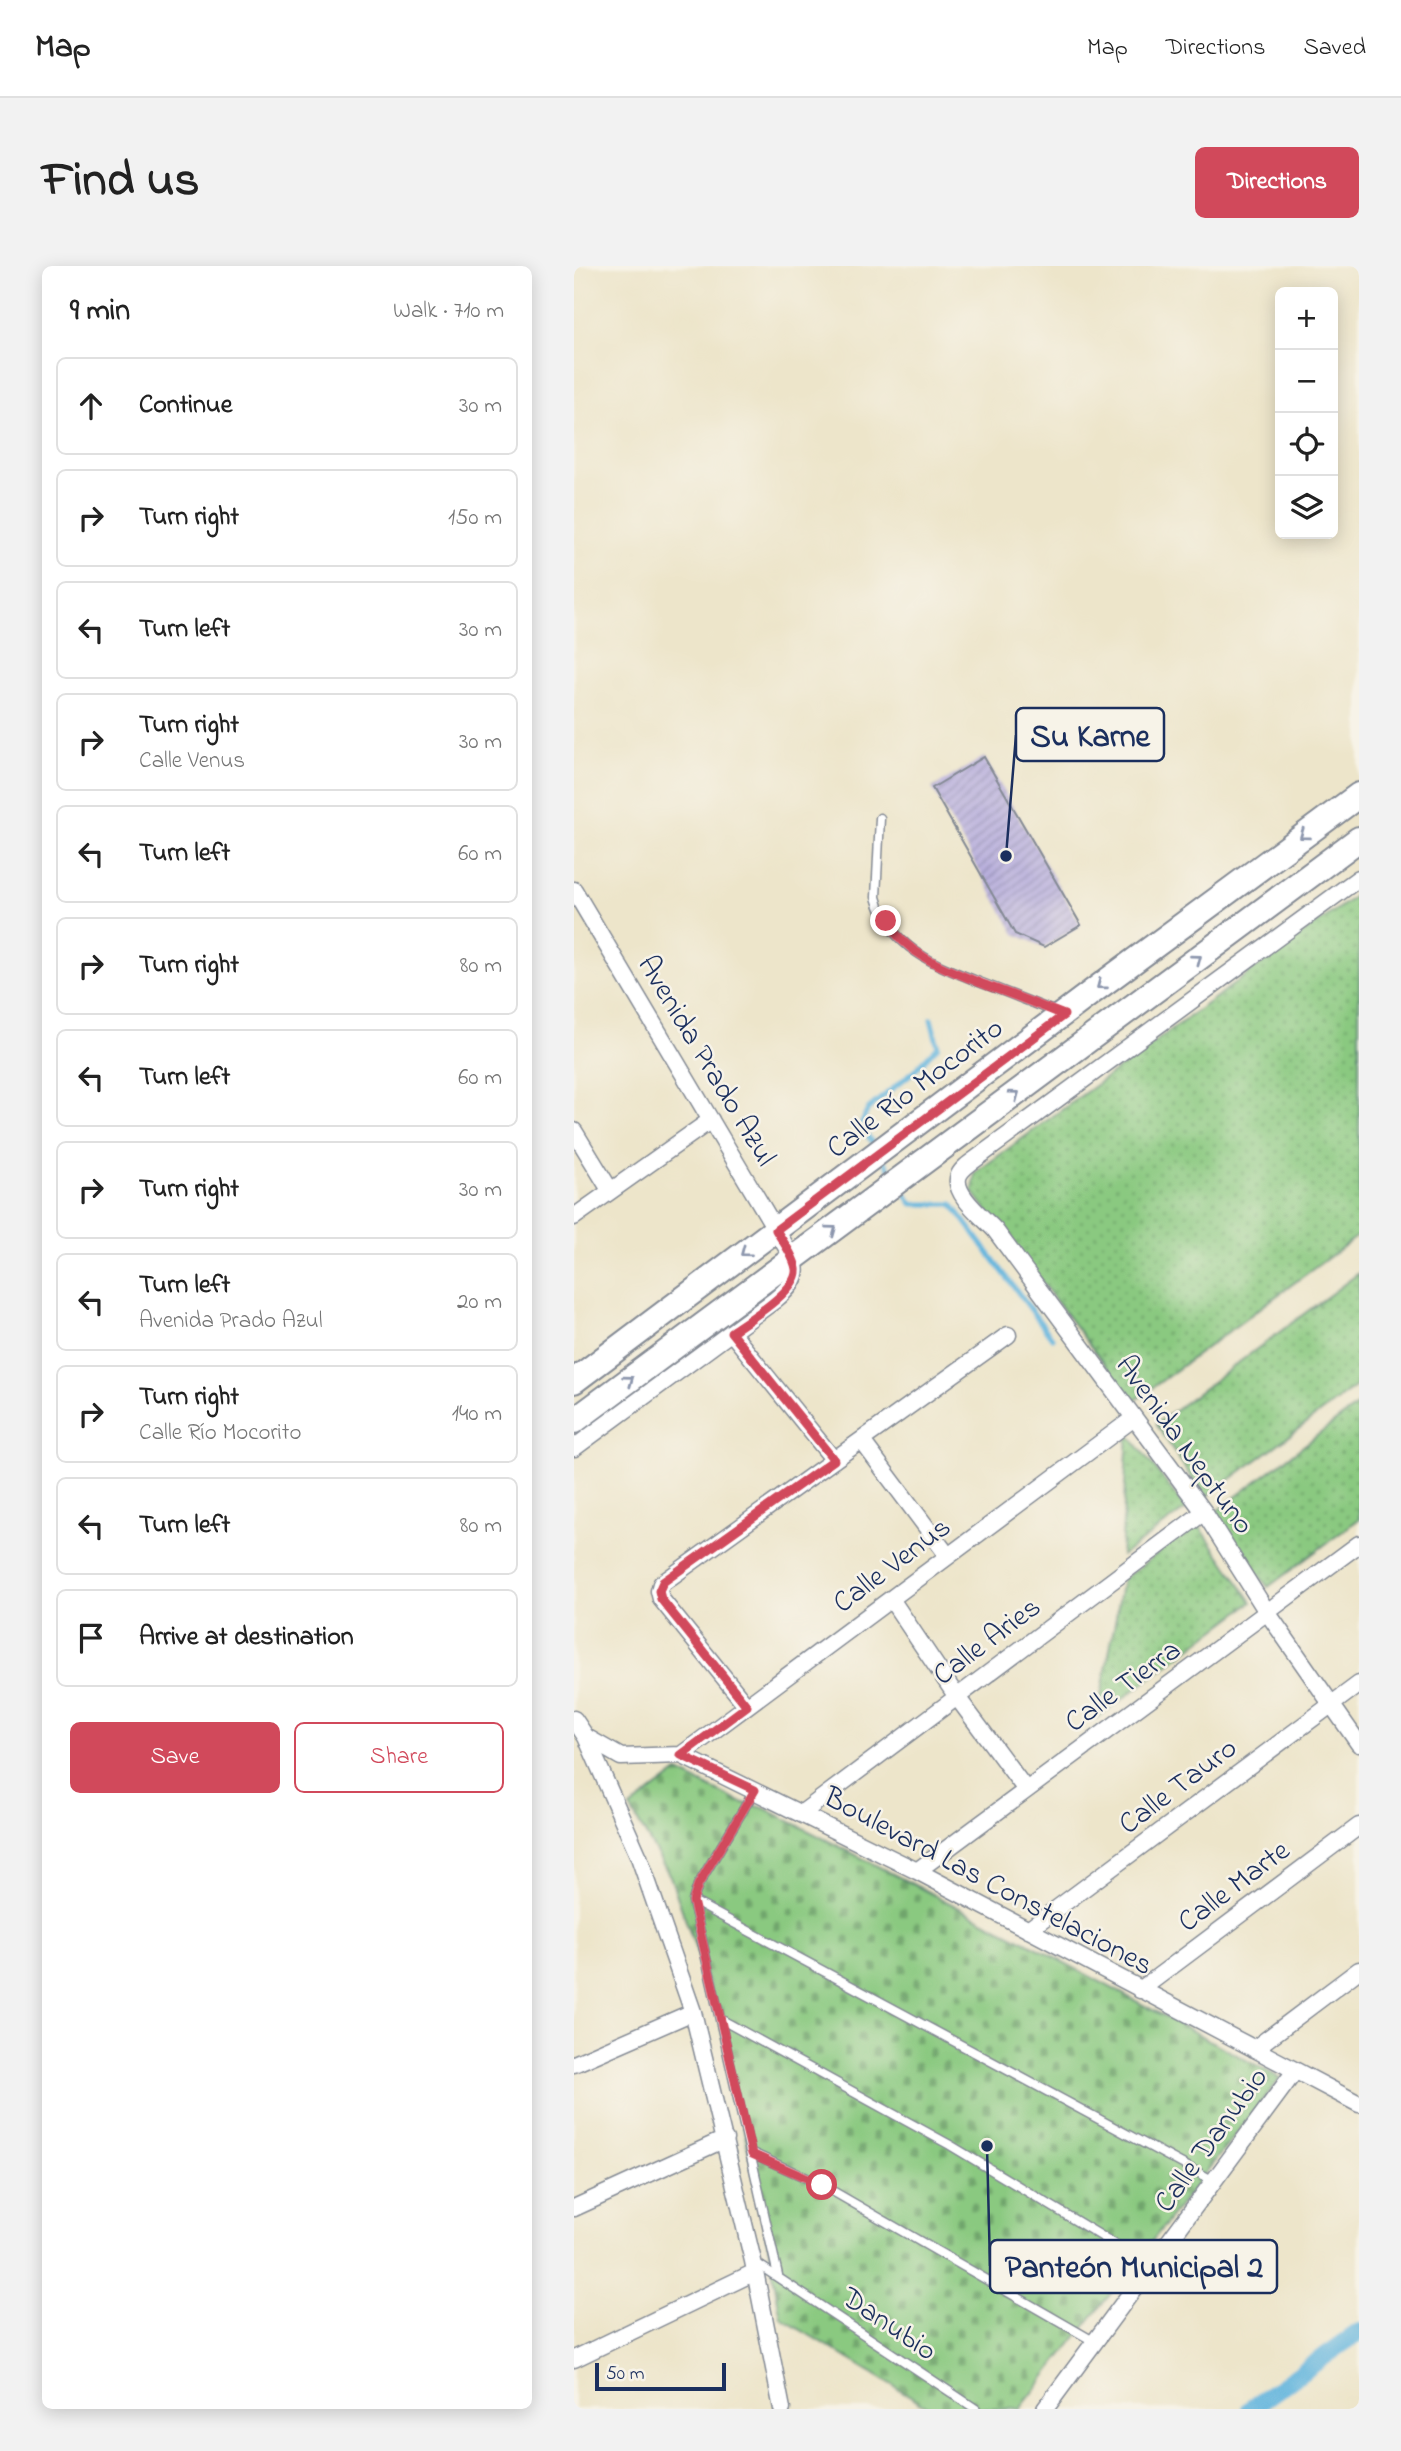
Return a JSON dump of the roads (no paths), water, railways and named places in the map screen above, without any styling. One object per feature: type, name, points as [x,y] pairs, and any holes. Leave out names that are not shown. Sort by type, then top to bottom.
[{"type":"main road","name":"Calle Río Mocorito","points":[[576,1374],[776,1230],[1359,795]]},
{"type":"main road","points":[[574,1420],[1359,839]]},
{"type":"street","name":"Avenida Neptuno","points":[[1359,878],[985,1152],[960,1173],[957,1185],[960,1194],[995,1230],[1204,1512],[1267,1612],[1359,1744]]},
{"type":"street","name":"Avenida Prado Azul","points":[[574,890],[793,1259]]},
{"type":"street","points":[[574,1217],[711,1120]]},
{"type":"street","points":[[574,1131],[610,1190]]},
{"type":"street","points":[[574,1448],[775,1300],[793,1283],[797,1272],[793,1259]]},
{"type":"street","points":[[731,1332],[834,1460]]},
{"type":"street","points":[[747,1706],[661,1599],[660,1587],[663,1582],[1008,1335]]},
{"type":"street","name":"Calle Venus","points":[[681,1755],[1134,1418]]},
{"type":"street","points":[[862,1441],[948,1556]]},
{"type":"street","name":"Calle Aries","points":[[802,1813],[1204,1512]]},
{"type":"street","name":"Calle Tierra","points":[[917,1871],[1359,1544]]},
{"type":"street","points":[[891,1599],[957,1697],[1026,1790]]},
{"type":"street","name":"Calle Tauro","points":[[1028,1930],[1359,1684]]},
{"type":"street","points":[[574,1719],[586,1737],[639,1857],[693,2012],[754,2266],[782,2409]]},
{"type":"street","name":"Boulevard Las Constelaciones","points":[[586,1737],[621,1757],[681,1755],[755,1790],[917,1871],[1359,2104]]},
{"type":"street","name":"Calle Marte","points":[[1140,1990],[1359,1826]]},
{"type":"street","points":[[1254,2049],[1359,1970]]},
{"type":"street","points":[[574,2063],[693,2012]]},
{"type":"street","name":"Calle Danubio","points":[[1045,2409],[1295,2071]]},
{"type":"street","points":[[574,2208],[725,2139]]},
{"type":"street","points":[[574,2359],[754,2266]]},
{"type":"lane","points":[[880,818],[876,897],[893,931],[905,944],[939,966],[1064,1015]]},
{"type":"lane","points":[[755,1790],[698,1885],[693,1901],[778,2275]]},
{"type":"lane","points":[[693,1901],[1214,2181]]},
{"type":"lane","points":[[722,2020],[950,2145],[1151,2266]]},
{"type":"lane","points":[[752,2154],[822,2185],[1095,2342]]},
{"type":"lane","name":"Danubio","points":[[754,2266],[778,2275],[976,2409]]},
{"type":"waterway","points":[[874,1146],[861,1125],[868,1109],[914,1071],[938,1046],[931,1019]]},
{"type":"waterway","points":[[882,1157],[893,1175]]},
{"type":"waterway","points":[[901,1187],[912,1204],[952,1204],[1052,1338]]},
{"type":"waterway","points":[[1250,2409],[1359,2332]]},
{"type":"place","name":"Su Karne","points":[[1006,856]]},
{"type":"place","name":"Panteón Municipal 2","points":[[987,2146]]}]
